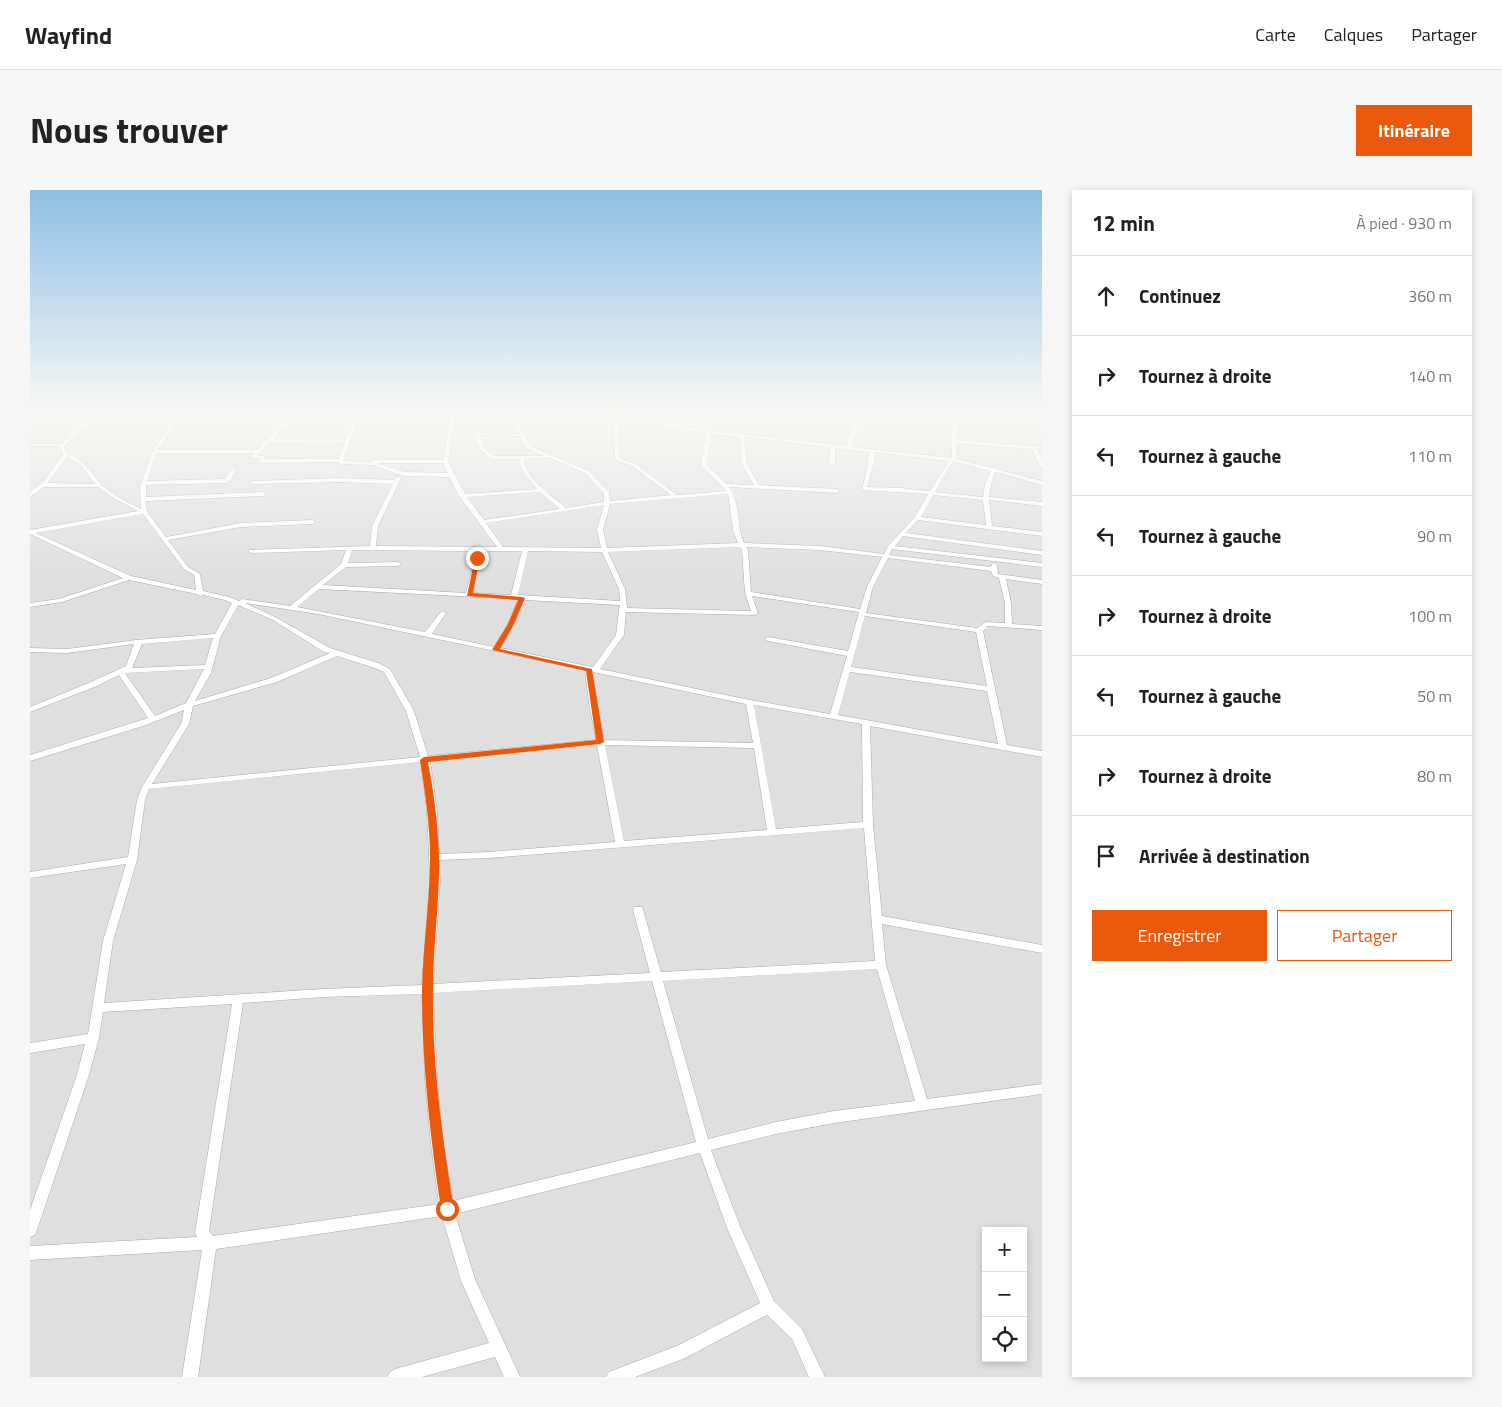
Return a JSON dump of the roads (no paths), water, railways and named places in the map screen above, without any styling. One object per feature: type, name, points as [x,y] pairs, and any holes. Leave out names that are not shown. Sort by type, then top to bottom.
[{"type":"street","points":[[30,495],[44,485],[53,469]]},
{"type":"street","points":[[88,469],[99,485],[124,502],[144,512],[186,568],[197,574],[200,594]]},
{"type":"street","points":[[144,512],[144,483],[149,469]]},
{"type":"street","points":[[144,483],[227,481],[234,469]]},
{"type":"street","points":[[339,480],[340,469]]},
{"type":"street","points":[[389,469],[402,473],[451,475]]},
{"type":"street","points":[[449,469],[462,496],[484,522],[501,549]]},
{"type":"street","points":[[524,469],[540,490],[565,510]]},
{"type":"street","points":[[581,469],[587,472],[607,493],[608,504],[600,530],[604,550],[622,589],[623,607],[620,635],[597,668],[589,670]]},
{"type":"street","points":[[640,469],[674,495]]},
{"type":"street","points":[[319,587],[514,597],[623,607],[756,613],[748,593],[745,550],[741,546],[733,517],[730,492],[708,469]]},
{"type":"street","points":[[747,469],[756,485]]},
{"type":"street","points":[[870,469],[864,489],[930,493],[1042,504]]},
{"type":"street","points":[[833,717],[870,587],[890,547],[916,518],[945,469]]},
{"type":"street","points":[[989,528],[985,499],[986,486],[994,469]]},
{"type":"street","points":[[995,469],[1042,482]]},
{"type":"street","points":[[373,548],[375,526],[394,482],[402,473]]},
{"type":"street","points":[[253,483],[339,480],[394,482]]},
{"type":"street","points":[[44,485],[99,485]]},
{"type":"street","points":[[723,485],[837,490]]},
{"type":"street","points":[[462,496],[540,490]]},
{"type":"street","points":[[484,522],[674,495],[730,492]]},
{"type":"street","points":[[143,499],[263,494]]},
{"type":"street","points":[[30,532],[144,512]]},
{"type":"street","points":[[916,518],[1042,534]]},
{"type":"street","points":[[164,539],[241,525],[312,522]]},
{"type":"street","points":[[30,532],[128,578],[200,594],[318,612],[589,670],[750,702],[1042,754]]},
{"type":"street","points":[[901,534],[1042,553]]},
{"type":"street","points":[[251,551],[350,548],[604,550],[741,546],[820,548],[994,569]]},
{"type":"street","points":[[890,547],[1042,565]]},
{"type":"street","points":[[292,608],[344,565],[350,548]]},
{"type":"street","points":[[469,595],[480,549]]},
{"type":"street","points":[[514,597],[526,549]]},
{"type":"street","points":[[994,560],[996,575],[1042,582]]},
{"type":"street","points":[[344,565],[398,564]]},
{"type":"street","points":[[1002,576],[1008,604],[1009,626]]},
{"type":"street","points":[[30,605],[60,601],[128,578]]},
{"type":"street","points":[[748,593],[979,630],[986,624],[1042,628]]},
{"type":"street","points":[[496,650],[511,624],[522,598]]},
{"type":"street","points":[[30,1230],[82,1078],[93,1038],[108,941],[132,860],[141,800],[146,787],[185,724],[189,706],[209,668],[217,636],[231,600]]},
{"type":"street","points":[[231,600],[274,619],[327,650],[375,665],[387,672],[410,711],[424,760],[432,811],[435,858],[428,989],[431,1079],[437,1144],[447,1209],[468,1281],[512,1377]]},
{"type":"street","points":[[427,635],[443,613]]},
{"type":"street","points":[[979,630],[1003,748]]},
{"type":"street","points":[[30,650],[67,651],[140,642],[217,636]]},
{"type":"street","points":[[768,639],[850,654]]},
{"type":"street","points":[[30,710],[94,684],[129,667],[140,642]]},
{"type":"street","points":[[30,758],[274,680],[337,653]]},
{"type":"street","points":[[120,671],[209,668]]},
{"type":"street","points":[[846,669],[992,689]]},
{"type":"street","points":[[589,670],[593,703],[620,845]]},
{"type":"street","points":[[120,671],[153,719]]},
{"type":"street","points":[[750,702],[772,831]]},
{"type":"street","points":[[866,724],[868,825],[881,965],[922,1104]]},
{"type":"street","points":[[146,787],[600,742],[756,746]]},
{"type":"street","points":[[435,858],[868,825]]},
{"type":"street","points":[[30,875],[132,860]]},
{"type":"street","points":[[638,910],[655,978],[704,1147],[734,1228],[769,1306],[797,1334],[817,1377]]},
{"type":"street","points":[[878,919],[1042,949]]},
{"type":"street","points":[[99,1008],[323,993],[655,978],[881,965]]},
{"type":"street","points":[[190,1377],[210,1243],[202,1233],[238,999]]},
{"type":"street","points":[[30,1048],[93,1038]]},
{"type":"street","points":[[30,1253],[210,1243],[447,1209],[776,1128],[922,1104],[1042,1089]]},
{"type":"street","points":[[614,1377],[683,1351],[769,1306]]},
{"type":"street","points":[[395,1377],[498,1348]]}]
